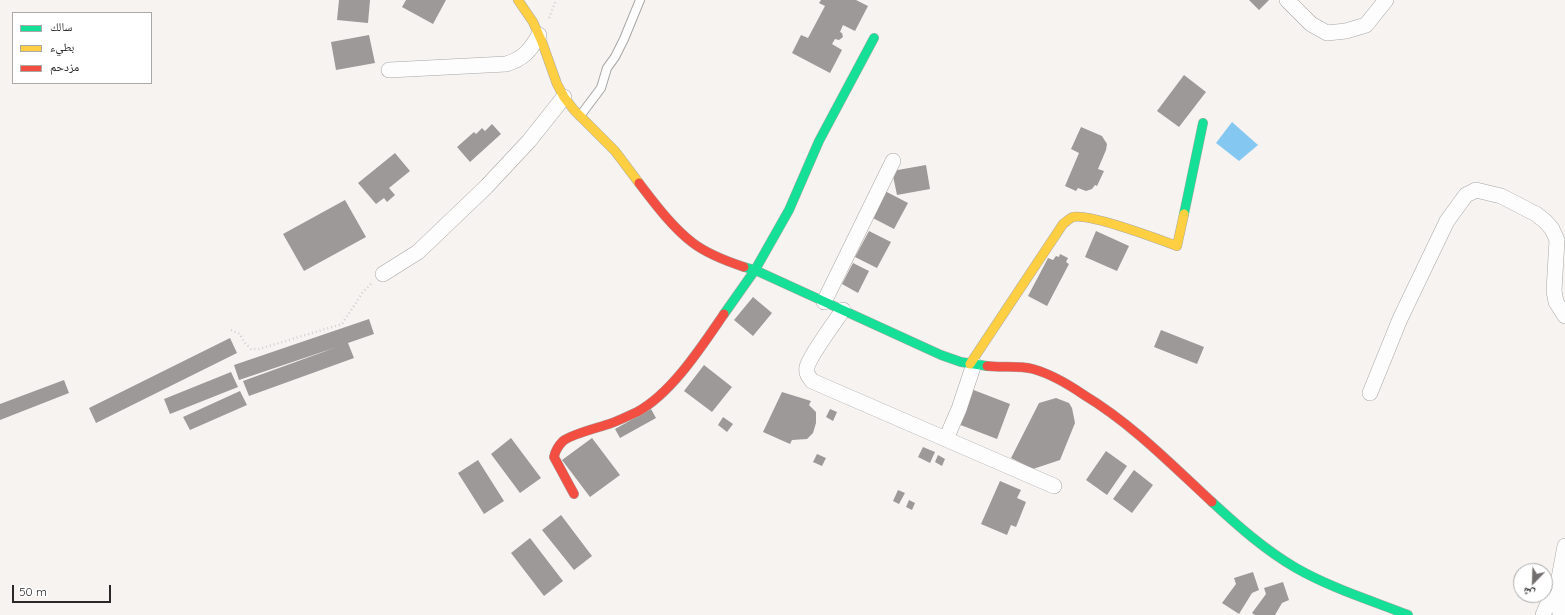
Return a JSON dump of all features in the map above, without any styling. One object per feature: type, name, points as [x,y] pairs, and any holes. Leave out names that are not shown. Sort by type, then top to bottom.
[{"type":"street","points":[[518,0],[533,22],[557,84],[564,97],[615,152],[658,208],[694,244],[728,262],[755,270],[902,339],[941,355],[972,364],[996,367],[1027,368],[1046,374],[1075,389],[1119,418],[1158,450],[1200,492],[1281,559],[1311,576],[1408,615]]},
{"type":"street","points":[[1287,0],[1310,24],[1327,33],[1346,31],[1366,25],[1386,0]]},
{"type":"street","points":[[389,70],[506,64],[518,60],[525,54],[533,46],[539,35]]},
{"type":"street","points":[[574,494],[554,457],[558,445],[573,436],[609,424],[638,411],[666,389],[686,366],[755,270],[789,210],[819,140],[874,38]]},
{"type":"street","points":[[383,274],[418,252],[486,187],[529,141],[564,97]]},
{"type":"street","points":[[946,439],[959,409],[972,364],[1063,224],[1072,217],[1086,217],[1113,224],[1177,246],[1203,123]]},
{"type":"street","points":[[824,302],[893,161]]},
{"type":"street","points":[[1370,393],[1400,318],[1447,221],[1466,195],[1476,190],[1501,196],[1536,214],[1552,229],[1556,240],[1554,291],[1556,302],[1565,316]]},
{"type":"street","points":[[843,310],[809,361],[807,376],[812,381],[1054,486]]},
{"type":"street","points":[[1560,615],[1559,578],[1565,546]]},
{"type":"street","points":[[1543,615],[1559,578]]},
{"type":"lane","points":[[580,116],[601,88],[607,68],[621,45],[640,0]]},
{"type":"path","points":[[231,330],[240,334],[244,342],[251,349],[259,349],[342,324],[362,292],[383,274]]},
{"type":"water","points":[[1232,122],[1258,145],[1239,161],[1216,143]]},
{"type":"building","points":[[339,0],[370,0],[368,23],[337,20]]},
{"type":"building","points":[[406,0],[446,0],[433,24],[402,7]]},
{"type":"building","points":[[821,0],[856,0],[868,6],[855,31],[843,25],[840,32],[842,33],[843,37],[839,40],[835,39],[832,44],[842,50],[830,73],[792,53],[801,35],[808,38],[825,6],[819,3]]},
{"type":"building","points":[[1249,0],[1269,0],[1259,10]]},
{"type":"building","points":[[369,35],[375,63],[336,70],[331,42]]},
{"type":"building","points":[[1184,75],[1206,92],[1179,127],[1157,111]]},
{"type":"building","points":[[492,124],[501,134],[470,162],[457,147],[474,132],[476,134],[482,128],[485,131]]},
{"type":"building","points":[[1081,127],[1102,136],[1107,144],[1098,169],[1104,171],[1097,186],[1095,185],[1092,189],[1086,191],[1078,188],[1076,191],[1065,186],[1079,153],[1071,149]]},
{"type":"building","points":[[395,153],[410,171],[389,188],[395,195],[387,202],[384,198],[376,204],[358,183]]},
{"type":"building","points":[[926,165],[930,189],[897,195],[892,171]]},
{"type":"building","points":[[883,190],[908,203],[894,229],[869,216]]},
{"type":"building","points":[[345,200],[366,237],[304,271],[283,234]]},
{"type":"building","points":[[869,231],[891,242],[877,268],[855,257]]},
{"type":"building","points":[[1096,231],[1129,246],[1117,271],[1085,257]]},
{"type":"building","points":[[1060,254],[1068,258],[1066,262],[1069,264],[1047,306],[1028,296],[1048,258],[1053,260],[1056,256],[1059,257]]},
{"type":"building","points":[[853,263],[869,271],[858,293],[842,284]]},
{"type":"building","points":[[753,297],[772,313],[753,336],[734,320]]},
{"type":"building","points":[[369,319],[374,334],[348,343],[354,358],[249,396],[243,381],[337,347],[239,380],[234,365]]},
{"type":"building","points":[[1161,330],[1204,347],[1197,364],[1154,347]]},
{"type":"building","points":[[230,338],[237,353],[96,423],[89,408]]},
{"type":"building","points":[[704,365],[732,387],[712,412],[684,391]]},
{"type":"building","points":[[231,372],[238,387],[170,414],[164,399]]},
{"type":"building","points":[[64,380],[69,393],[0,420],[0,404]]},
{"type":"building","points":[[971,389],[1010,404],[997,439],[958,424]]},
{"type":"building","points":[[240,391],[247,405],[190,430],[183,417]]},
{"type":"building","points":[[782,392],[811,401],[809,405],[816,412],[816,423],[813,433],[807,439],[792,440],[790,444],[763,432]]},
{"type":"building","points":[[1056,398],[1069,403],[1072,408],[1075,423],[1060,460],[1033,469],[1011,458],[1039,403]]},
{"type":"building","points":[[651,409],[656,418],[620,438],[615,429]]},
{"type":"building","points":[[830,409],[837,412],[833,421],[826,417]]},
{"type":"building","points":[[723,417],[733,424],[727,432],[718,425]]},
{"type":"building","points":[[511,438],[541,478],[520,493],[491,454]]},
{"type":"building","points":[[592,438],[620,475],[590,497],[562,460]]},
{"type":"building","points":[[923,447],[935,452],[930,463],[918,457]]},
{"type":"building","points":[[1106,451],[1127,466],[1107,495],[1086,480]]},
{"type":"building","points":[[817,454],[826,458],[822,466],[813,462]]},
{"type":"building","points":[[938,455],[945,459],[942,466],[935,462]]},
{"type":"building","points":[[478,460],[504,501],[484,514],[458,473]]},
{"type":"building","points":[[1134,470],[1153,485],[1132,513],[1113,499]]},
{"type":"building","points":[[1000,481],[1021,490],[1017,498],[1026,502],[1016,527],[1011,525],[1007,535],[981,524]]},
{"type":"building","points":[[898,490],[905,493],[899,504],[893,501]]},
{"type":"building","points":[[909,500],[915,503],[912,510],[906,507]]},
{"type":"building","points":[[561,515],[592,556],[574,570],[542,530]]},
{"type":"building","points":[[530,538],[563,581],[544,596],[511,553]]},
{"type":"building","points":[[1253,572],[1259,590],[1252,593],[1239,614],[1222,603],[1236,584],[1234,578]]},
{"type":"building","points":[[1283,582],[1289,600],[1282,603],[1275,615],[1255,615],[1252,613],[1266,594],[1264,588]]},
{"type":"traffic: fast","points":[[724,314],[755,270],[789,210],[819,141],[874,38]]},
{"type":"traffic: fast","points":[[1184,214],[1203,123]]},
{"type":"traffic: fast","points":[[744,267],[755,270],[941,355],[961,362],[987,366]]},
{"type":"traffic: fast","points":[[1212,502],[1263,546],[1296,568],[1337,588],[1408,615]]},
{"type":"traffic: slow","points":[[518,0],[533,22],[557,84],[564,97],[574,110],[615,151],[639,183]]},
{"type":"traffic: slow","points":[[970,364],[1063,224],[1069,219],[1073,217],[1094,219],[1124,227],[1177,246],[1184,214]]},
{"type":"traffic: jam","points":[[639,183],[671,223],[693,243],[711,254],[744,267]]},
{"type":"traffic: jam","points":[[574,494],[554,457],[563,441],[585,431],[609,424],[637,412],[650,404],[685,368],[724,314]]},
{"type":"traffic: jam","points":[[987,366],[1022,367],[1033,369],[1072,387],[1102,406],[1135,432],[1212,502]]}]
